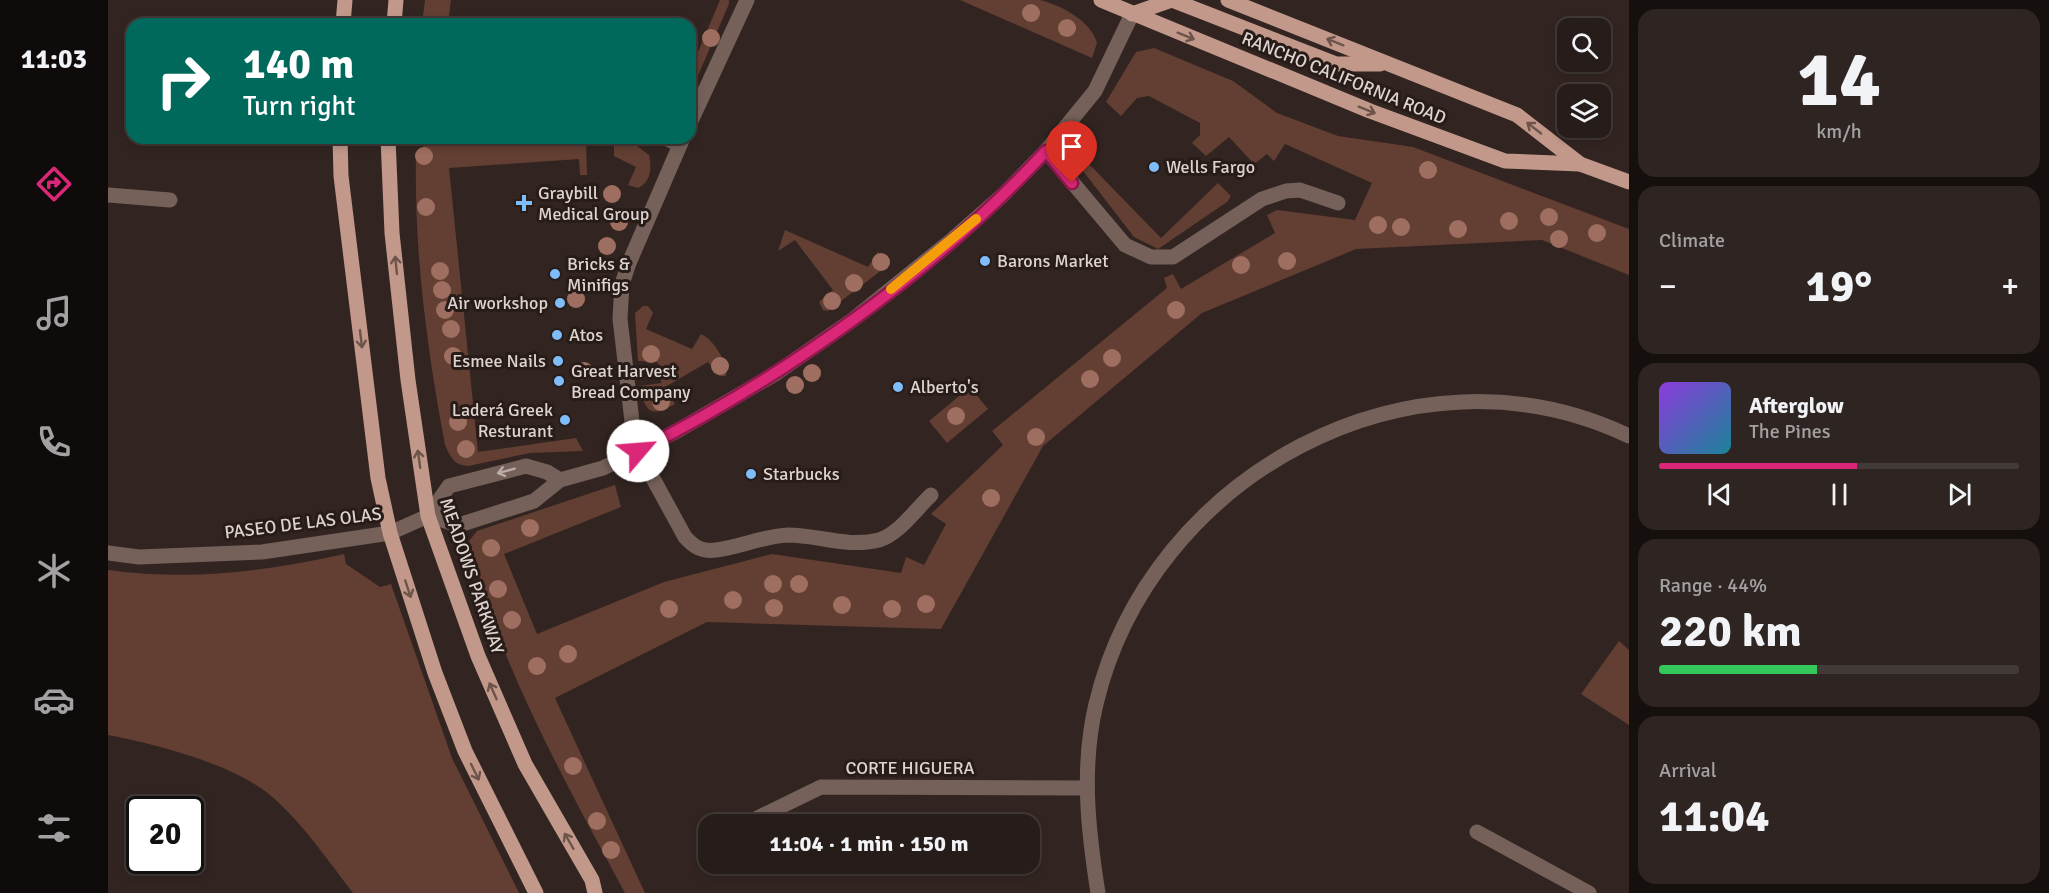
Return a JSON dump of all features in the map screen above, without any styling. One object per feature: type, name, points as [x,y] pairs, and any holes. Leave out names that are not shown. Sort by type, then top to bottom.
[{"type":"main road","points":[[344,18],[345,0]]},
{"type":"main road","points":[[394,18],[396,0]]},
{"type":"main road","name":"RANCHO CALIFORNIA ROAD","points":[[1101,0],[1371,111],[1505,161],[1580,164]]},
{"type":"main road","points":[[1132,14],[1172,0],[1336,64],[1389,64]]},
{"type":"main road","name":"RANCHO CALIFORNIA ROAD","points":[[1228,0],[1517,115],[1580,164],[1629,182]]},
{"type":"main road","points":[[340,144],[341,176],[376,467],[390,533],[435,674],[465,751],[536,893]]},
{"type":"main road","name":"MEADOWS PARKWAY","points":[[388,144],[394,245],[408,380],[428,516],[478,656],[525,764],[591,880],[595,893]]},
{"type":"street","points":[[696,110],[747,0]]},
{"type":"street","points":[[560,480],[548,472],[526,466],[449,486],[428,516],[459,525],[534,501],[560,480],[603,468],[751,389],[851,321],[966,227],[1046,151],[1095,91],[1132,14]]},
{"type":"street","points":[[681,144],[622,284],[620,319],[630,413],[638,451],[685,537],[694,547],[705,551],[765,537],[789,535],[840,542],[881,539],[895,530],[930,495]]},
{"type":"street","points":[[1046,151],[1125,245],[1151,257],[1173,257],[1263,199],[1286,191],[1300,190],[1338,203]]},
{"type":"street","points":[[108,195],[170,200]]},
{"type":"street","points":[[1098,893],[1089,837],[1087,788],[1088,745],[1096,702],[1120,633],[1153,574],[1192,525],[1236,486],[1283,455],[1341,426],[1402,408],[1457,403],[1511,404],[1567,414],[1629,436]]},
{"type":"street","name":"PASEO DE LAS OLAS","points":[[108,553],[139,557],[262,552],[390,533],[428,516]]},
{"type":"street","name":"CORTE HIGUERA","points":[[765,814],[821,786],[1087,788]]},
{"type":"street","points":[[1477,832],[1590,893]]},
{"type":"shaded area","points":[[425,0],[451,0],[449,18],[423,18]]},
{"type":"shaded area","points":[[720,0],[729,0],[696,80],[696,57]]},
{"type":"shaded area","points":[[960,0],[1040,0],[1057,6],[1082,21],[1094,35],[1097,43],[1092,58]]},
{"type":"shaded area","points":[[1154,48],[1233,81],[1277,113],[1338,136],[1413,147],[1629,229],[1629,275],[1542,240],[1356,249],[1202,313],[1043,446],[941,629],[707,622],[555,698],[645,893],[625,893],[561,773],[517,681],[494,623],[469,541],[477,531],[615,485],[621,507],[504,554],[537,634],[664,582],[772,554],[901,573],[906,557],[924,565],[946,524],[931,514],[1003,445],[992,431],[1167,288],[1164,278],[1173,274],[1181,289],[1275,233],[1267,215],[1277,210],[1355,220],[1372,183],[1285,144],[1274,161],[1267,154],[1254,164],[1229,137],[1206,156],[1192,143],[1200,135],[1200,123],[1149,96],[1137,98],[1121,116],[1106,102],[1136,52]]},
{"type":"shaded area","points":[[426,144],[586,144],[587,175],[580,175],[579,159],[449,168],[478,452],[576,438],[583,451],[530,453],[468,466],[459,464],[449,454],[445,445],[423,300],[417,228],[416,155]]},
{"type":"shaded area","points":[[614,144],[634,144],[649,155],[650,174],[646,182],[638,188],[628,185],[636,167],[614,156]]},
{"type":"shaded area","points":[[1087,162],[1161,238],[1218,183],[1231,196],[1227,202],[1158,249],[1134,237],[1080,167]]},
{"type":"shaded area","points":[[785,230],[868,267],[878,252],[888,262],[887,266],[828,311],[823,310],[819,302],[833,290],[795,240],[778,251]]},
{"type":"shaded area","points":[[643,306],[648,306],[653,313],[646,329],[692,349],[701,334],[706,337],[722,358],[726,376],[719,376],[708,362],[665,387],[675,404],[660,411],[650,410],[644,402],[640,386],[661,383],[660,366],[657,362],[638,361],[635,313]]},
{"type":"shaded area","points":[[970,387],[988,409],[947,443],[929,421]]},
{"type":"shaded area","points":[[344,554],[346,564],[380,587],[391,584],[452,758],[519,893],[353,893],[298,822],[261,788],[242,777],[197,758],[151,744],[108,735],[108,570],[198,575],[284,566]]},
{"type":"shaded area","points":[[1619,641],[1629,650],[1629,725],[1581,694]]},
{"type":"slow traffic","points":[[891,289],[976,219]]},
{"type":"place","name":"Wells Fargo","points":[[1154,167]]},
{"type":"place","name":"Graybill Medical Group","points":[[524,203]]},
{"type":"place","name":"Barons Market","points":[[985,261]]},
{"type":"place","name":"Bricks & Minifigs","points":[[555,274]]},
{"type":"place","name":"Air workshop","points":[[560,303]]},
{"type":"place","name":"Atos","points":[[557,335]]},
{"type":"place","name":"Esmee Nails","points":[[558,361]]},
{"type":"place","name":"Great Harvest Bread Company","points":[[559,381]]},
{"type":"place","name":"Alberto's","points":[[898,387]]},
{"type":"place","name":"Laderá Greek Resturant","points":[[565,420]]},
{"type":"place","name":"Starbucks","points":[[751,474]]},
{"type":"route","points":[[638,451],[751,389],[851,321],[966,227],[1046,151],[1072,183]]}]
